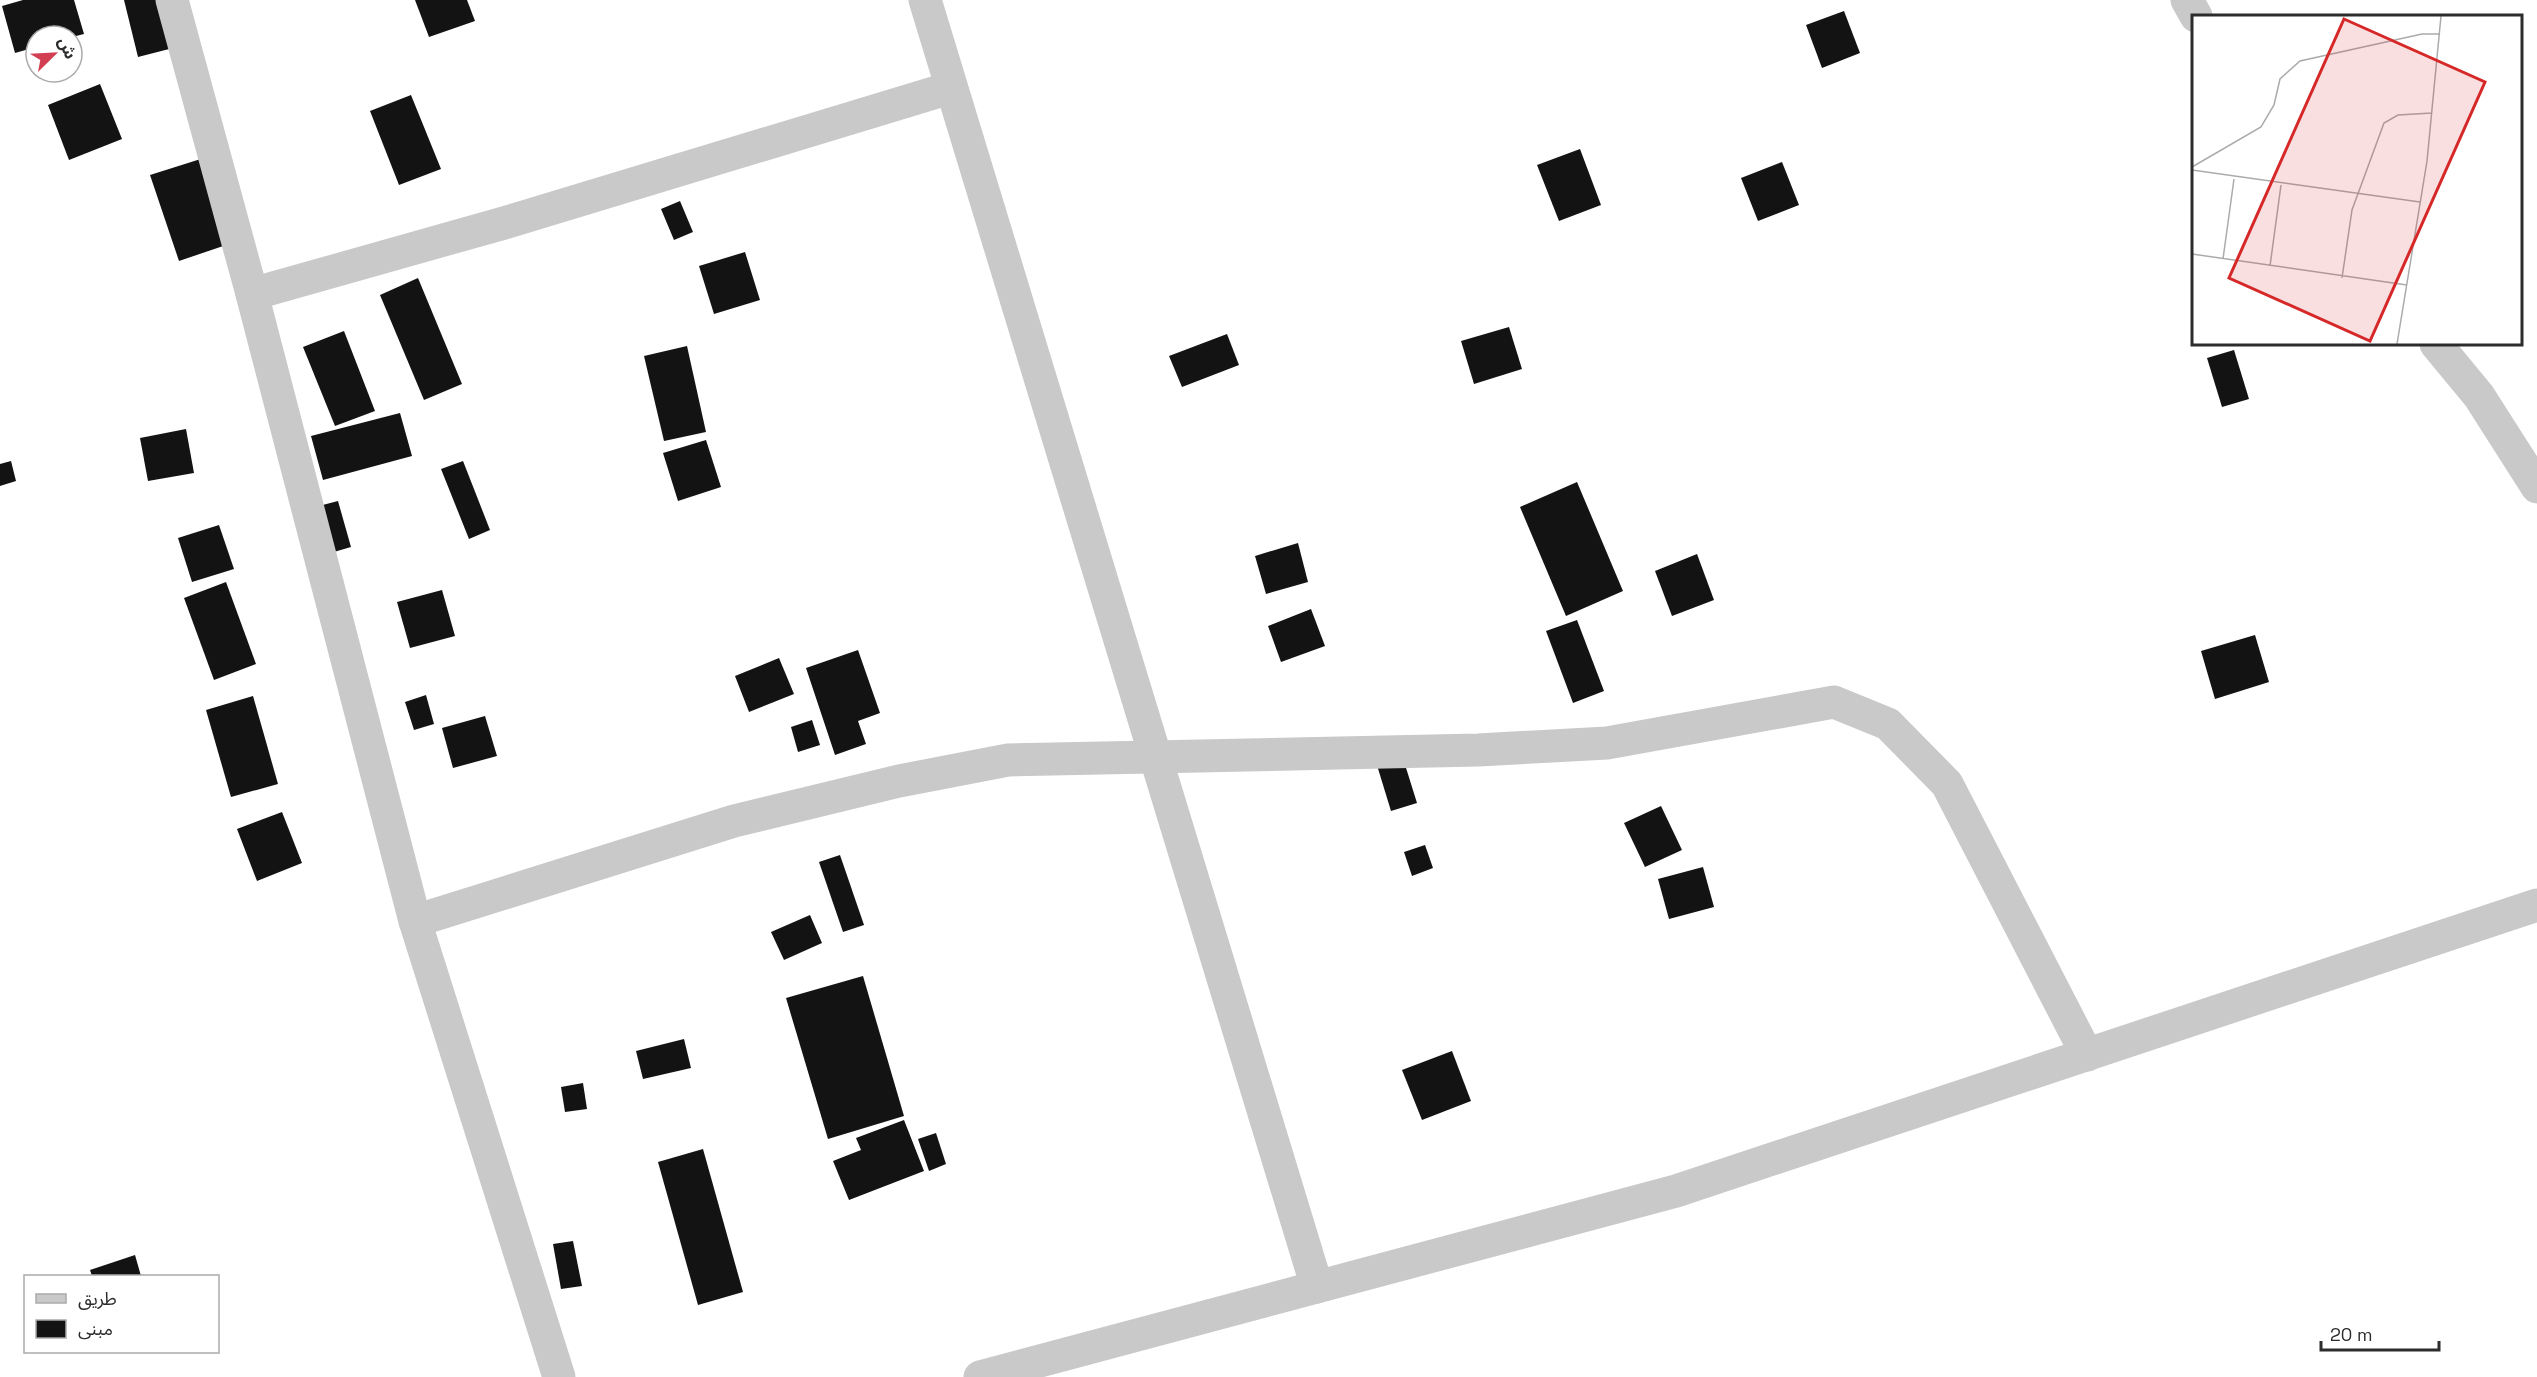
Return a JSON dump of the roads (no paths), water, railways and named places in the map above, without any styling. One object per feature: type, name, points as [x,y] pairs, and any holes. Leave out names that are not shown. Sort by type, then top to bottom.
[{"type":"street","points":[[172,0],[252,294],[415,921],[560,1377]]},
{"type":"street","points":[[925,0],[1317,1287]]},
{"type":"street","points":[[2187,0],[2195,15]]},
{"type":"street","points":[[252,294],[504,222],[950,88]]},
{"type":"street","points":[[2437,345],[2479,396],[2537,487]]},
{"type":"street","points":[[415,921],[734,821],[899,781],[1008,760],[1478,750],[1606,743],[1834,702],[1888,724],[1947,784],[2087,1055]]},
{"type":"street","points":[[980,1377],[1676,1191],[2537,905]]}]
